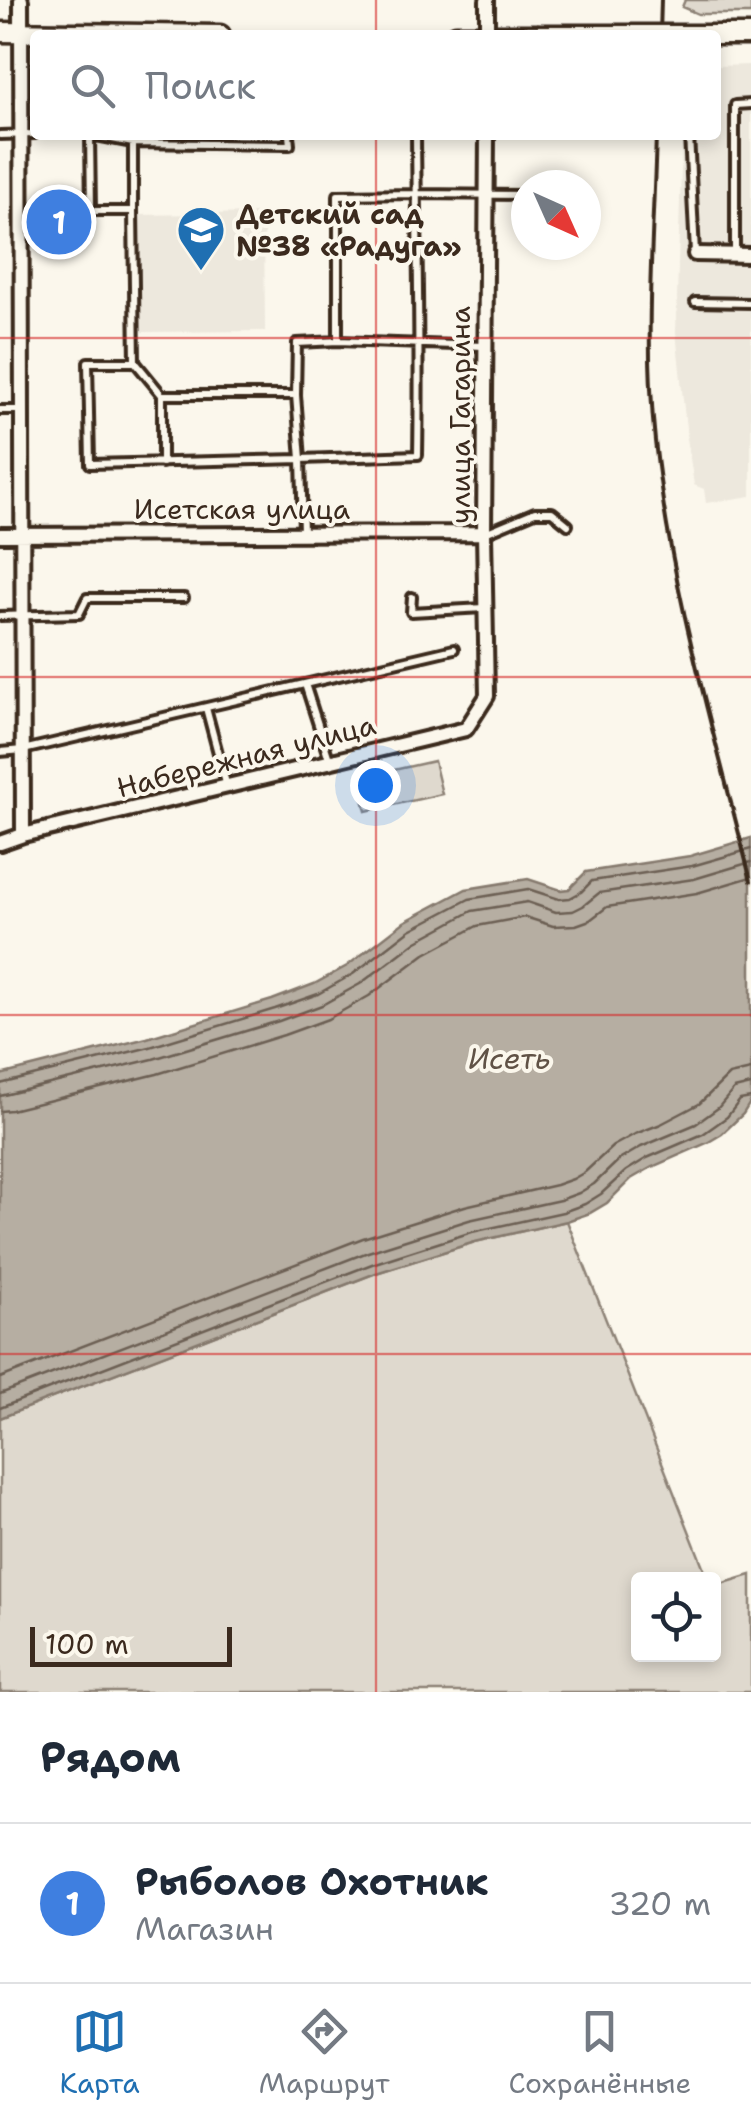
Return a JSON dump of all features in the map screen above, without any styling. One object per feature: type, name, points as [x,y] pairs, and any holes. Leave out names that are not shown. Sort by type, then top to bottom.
[{"type":"main road","points":[[0,32],[30,32]]},
{"type":"main road","points":[[721,35],[751,35]]},
{"type":"street","points":[[21,0],[28,134],[21,536],[23,836]]},
{"type":"street","points":[[488,0],[488,30]]},
{"type":"street","name":"улица Гагарина","points":[[487,140],[487,696]]},
{"type":"street","points":[[695,254],[751,256]]},
{"type":"street","name":"Исетская улица","points":[[0,535],[484,533]]},
{"type":"street","name":"Набережная улица","points":[[0,843],[466,729],[487,696]]},
{"type":"lane","points":[[735,256],[734,105],[751,104]]},
{"type":"lane","points":[[0,135],[28,134]]},
{"type":"lane","points":[[91,140],[90,211],[133,211]]},
{"type":"lane","points":[[117,140],[290,144],[290,140]]},
{"type":"lane","points":[[135,362],[88,362],[90,464],[418,455],[416,140]]},
{"type":"lane","points":[[689,140],[695,254]]},
{"type":"lane","points":[[133,143],[135,362],[162,394],[162,463]]},
{"type":"lane","points":[[338,341],[338,196],[511,196]]},
{"type":"lane","points":[[694,302],[751,303]]},
{"type":"lane","points":[[304,533],[297,343],[486,346]]},
{"type":"lane","points":[[162,394],[296,395]]},
{"type":"lane","points":[[0,410],[22,410]]},
{"type":"lane","points":[[484,533],[535,512],[552,512],[568,525]]},
{"type":"lane","points":[[0,616],[80,614],[86,598],[184,598]]},
{"type":"lane","points":[[412,598],[411,612],[486,608]]},
{"type":"lane","points":[[0,754],[454,649]]},
{"type":"lane","points":[[305,684],[330,762]]},
{"type":"lane","points":[[206,708],[227,786]]},
{"type":"shaded area","points":[[685,0],[751,0],[751,14],[698,14],[682,7]]},
{"type":"shaded area","points":[[751,65],[751,496],[706,503],[704,489],[694,485],[676,332],[682,140],[721,140],[721,66]]},
{"type":"shaded area","name":"Детский сад №38 «Радуга»","points":[[264,213],[265,331],[139,332],[137,215]]},
{"type":"shaded area","points":[[434,761],[442,794],[366,811],[358,778]]},
{"type":"shaded area","points":[[567,1221],[705,1572],[631,1572],[631,1662],[721,1662],[721,1584],[751,1575],[751,1692],[0,1692],[0,1418],[376,1273],[475,1242]]},
{"type":"water","name":"Исеть","points":[[751,838],[751,1101],[722,1134],[631,1179],[607,1203],[590,1213],[475,1242],[376,1273],[0,1418],[0,1075],[147,1038],[314,984],[347,966],[404,922],[466,889],[528,879],[569,889],[586,872],[690,856]]},
{"type":"railway","points":[[660,30],[661,0]]},
{"type":"railway","points":[[656,140],[650,326],[652,403],[662,497],[683,607],[751,881]]},
{"type":"place","name":"Рыболов Охотник","points":[[59,222]]},
{"type":"place","name":"Детский сад №38 «Радуга»","points":[[201,272]]}]
